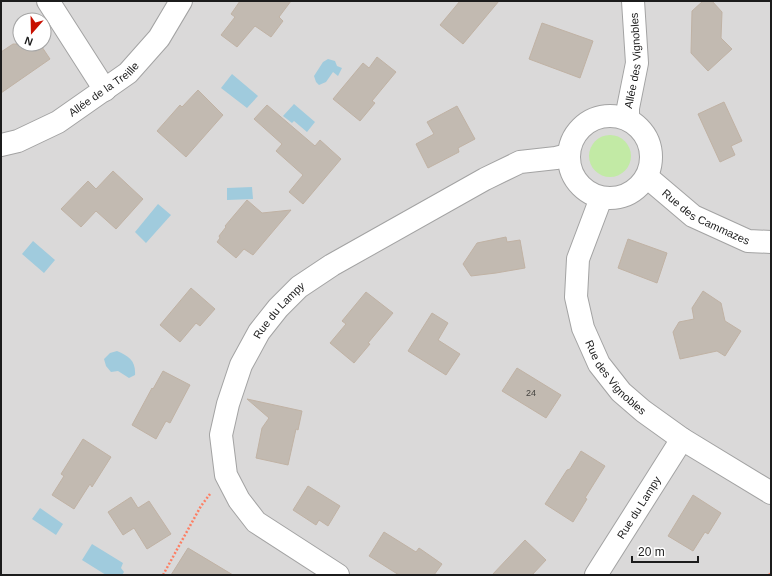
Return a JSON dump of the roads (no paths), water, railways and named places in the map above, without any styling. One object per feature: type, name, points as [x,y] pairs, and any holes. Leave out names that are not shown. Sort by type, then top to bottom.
[{"type":"street","points":[[48,1],[105,90]]},
{"type":"street","name":"Allée de la Treille","points":[[1,145],[18,141],[58,122],[128,73],[159,38],[181,1]]},
{"type":"street","name":"Allée des Vignobles","points":[[628,119],[628,108],[637,63],[633,1]]},
{"type":"street","points":[[615,115],[628,119],[640,127],[647,138],[651,151],[651,164],[647,177],[638,188],[627,195],[614,198],[600,198],[587,192],[576,182],[570,169],[568,155],[571,141],[578,130],[589,121],[602,116],[615,115]]},
{"type":"street","name":"Rue du Lampy","points":[[338,575],[256,522],[239,500],[226,475],[221,435],[228,404],[241,365],[259,332],[278,308],[299,287],[332,265],[485,179],[520,162],[556,158],[568,155]]},
{"type":"street","name":"Rue des Cammazes","points":[[647,177],[693,216],[748,241],[771,242]]},
{"type":"street","name":"Rue des Vignobles","points":[[600,198],[578,259],[576,297],[583,328],[599,364],[622,392],[643,411],[682,439],[771,493]]},
{"type":"street","name":"Rue du Lampy","points":[[596,575],[682,439]]},
{"type":"water","points":[[328,59],[335,61],[337,66],[342,68],[338,76],[333,72],[326,82],[319,85],[314,76],[323,62]]},
{"type":"water","points":[[232,74],[258,96],[247,108],[221,88]]},
{"type":"water","points":[[294,104],[315,122],[307,132],[294,121],[292,123],[283,116]]},
{"type":"water","points":[[252,187],[253,199],[227,200],[227,188]]},
{"type":"water","points":[[158,204],[171,215],[146,243],[135,232]]},
{"type":"water","points":[[33,241],[55,260],[44,273],[22,254]]},
{"type":"water","points":[[117,351],[131,360],[134,366],[135,375],[129,378],[118,371],[111,372],[106,366],[104,359],[110,353]]},
{"type":"water","points":[[40,508],[63,524],[56,535],[32,519]]},
{"type":"water","points":[[92,544],[123,563],[121,568],[124,572],[122,575],[106,575],[82,560]]}]
